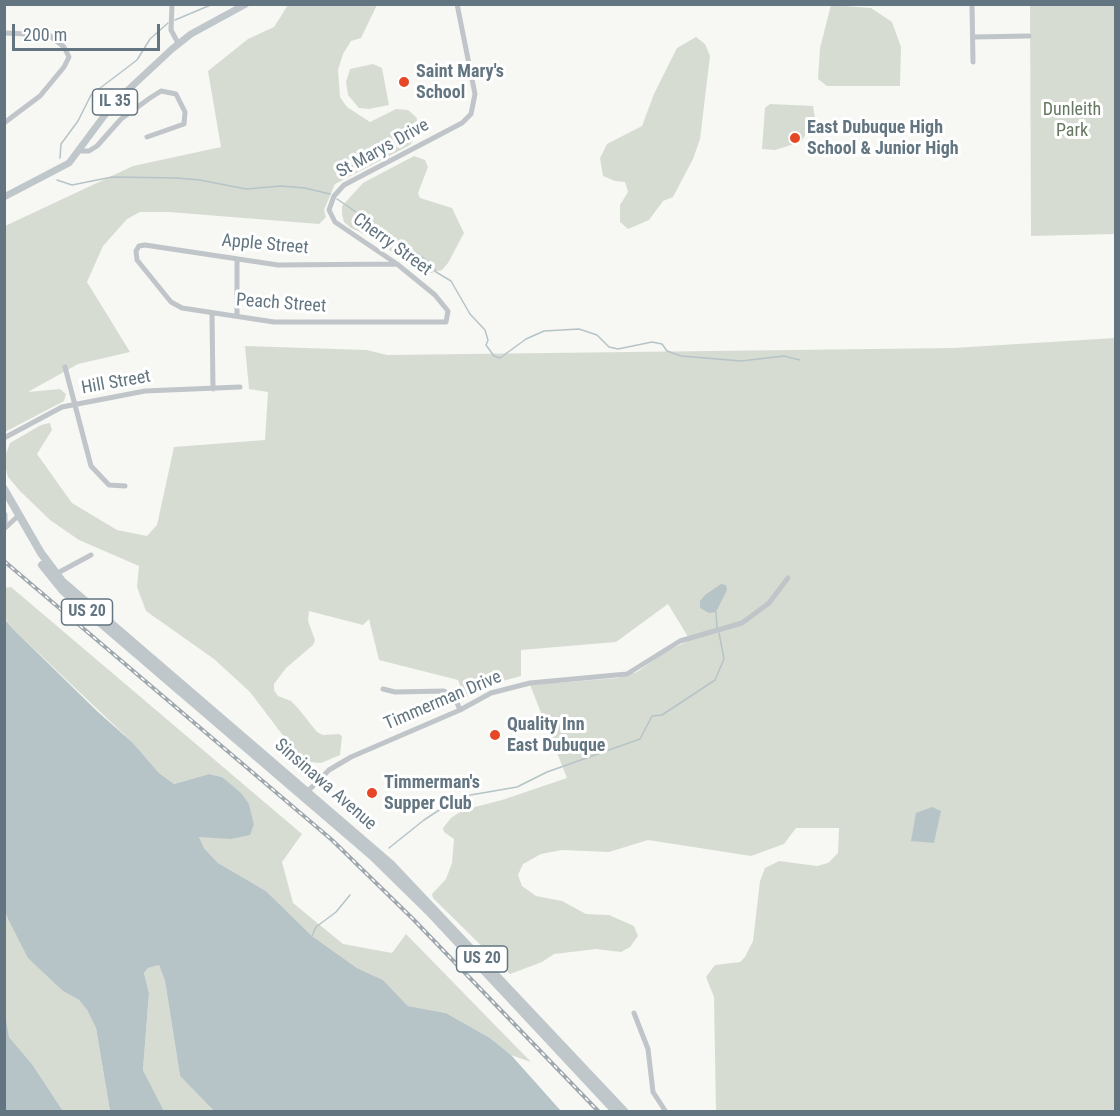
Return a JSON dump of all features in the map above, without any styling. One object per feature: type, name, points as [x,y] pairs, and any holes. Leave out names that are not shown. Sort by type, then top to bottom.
[{"type":"highway","name":"Sinsinawa Avenue","points":[[4,489],[7,500],[52,576],[391,864],[625,1112]]},
{"type":"highway","name":"Sinsinawa Avenue","points":[[306,793],[413,895],[616,1112]]},
{"type":"main road","name":"IL 35","points":[[4,197],[61,169],[79,152],[113,104],[178,43],[246,4]]},
{"type":"main road","points":[[4,515],[4,524]]},
{"type":"street","points":[[172,4],[171,30],[178,43]]},
{"type":"street","name":"St Marys Drive","points":[[336,194],[350,181],[462,123],[471,114],[475,94],[457,4]]},
{"type":"street","points":[[972,4],[973,62]]},
{"type":"street","points":[[4,33],[45,34],[64,46],[69,57],[64,67],[40,96],[4,123]]},
{"type":"street","points":[[973,37],[1029,36]]},
{"type":"street","points":[[79,152],[89,151],[97,146],[129,112],[150,98],[165,91],[177,94],[185,119],[180,128],[147,136]]},
{"type":"street","name":"Cherry Street","points":[[336,194],[329,206],[332,218],[398,264],[435,295],[448,311],[448,318]]},
{"type":"street","name":"Apple Street","points":[[136,254],[137,248],[145,245],[278,265],[398,264]]},
{"type":"street","name":"Peach Street","points":[[136,254],[137,260],[173,305],[274,322],[443,324],[448,318]]},
{"type":"street","points":[[237,260],[237,316]]},
{"type":"street","points":[[212,313],[213,389]]},
{"type":"street","points":[[65,367],[91,465],[109,485],[125,486]]},
{"type":"street","name":"Hill Street","points":[[4,438],[58,408],[146,392],[240,387]]},
{"type":"street","points":[[4,529],[17,517]]},
{"type":"street","points":[[52,576],[91,555]]},
{"type":"street","name":"Timmerman Drive","points":[[306,793],[329,770],[351,757],[460,710],[491,693],[515,686],[627,674],[680,641],[742,623],[769,603],[788,578]]},
{"type":"street","points":[[383,689],[395,693],[444,691],[455,698],[460,710]]},
{"type":"street","points":[[634,1013],[648,1049],[653,1092],[666,1112]]},
{"type":"green space","points":[[288,5],[377,5],[361,38],[351,41],[343,54],[338,70],[340,97],[347,107],[370,122],[396,109],[408,110],[417,118],[415,138],[410,145],[335,184],[324,210],[326,217],[319,224],[169,212],[140,212],[127,219],[103,246],[87,282],[130,352],[78,364],[28,392],[60,389],[66,394],[64,401],[5,432],[5,226],[133,166],[221,147],[208,71],[248,39],[274,27]]},
{"type":"green space","points":[[831,5],[871,8],[892,22],[901,47],[900,86],[827,86],[818,79],[820,48]]},
{"type":"green space","name":"Dunleith Park","points":[[1030,5],[1115,5],[1115,234],[1031,236]]},
{"type":"green space","points":[[696,37],[705,44],[710,56],[700,139],[693,159],[673,197],[663,201],[649,220],[628,229],[620,222],[620,205],[628,192],[625,182],[603,176],[600,158],[607,144],[642,126],[654,94],[677,48]]},
{"type":"green space","points":[[373,64],[382,68],[389,105],[369,109],[359,108],[348,95],[346,82],[350,69]]},
{"type":"green space","points":[[770,104],[813,106],[815,119],[801,142],[775,150],[762,149],[765,108]]},
{"type":"green space","points":[[414,156],[425,160],[428,167],[418,193],[420,198],[452,208],[464,233],[448,263],[442,270],[431,273],[406,262],[371,237],[351,228],[344,222],[342,214],[342,206],[363,183]]},
{"type":"green space","points":[[1115,338],[1115,1111],[716,1111],[714,997],[706,977],[715,965],[740,962],[745,957],[753,941],[760,881],[765,868],[779,861],[817,866],[828,863],[838,853],[839,828],[796,828],[784,844],[751,856],[648,840],[609,852],[562,850],[541,854],[523,864],[518,875],[522,886],[536,896],[562,901],[586,914],[609,915],[634,926],[638,936],[630,947],[621,952],[596,949],[554,954],[542,962],[510,974],[433,898],[432,894],[446,879],[452,863],[454,839],[444,832],[443,828],[451,818],[463,810],[502,800],[567,778],[530,685],[617,678],[637,672],[663,653],[690,640],[668,604],[616,642],[521,650],[521,676],[488,685],[465,698],[458,680],[379,660],[369,619],[363,625],[309,611],[308,621],[315,640],[313,645],[286,668],[274,684],[274,690],[278,696],[291,701],[317,732],[323,735],[339,734],[342,736],[340,755],[321,763],[311,762],[294,750],[250,692],[214,659],[146,611],[137,587],[139,566],[79,540],[50,520],[8,477],[5,465],[5,456],[10,443],[41,425],[50,423],[52,430],[37,454],[72,503],[117,530],[147,536],[157,525],[174,447],[265,440],[268,392],[249,389],[245,346],[367,350],[387,355],[953,348]]},
{"type":"green space","points":[[11,587],[302,834],[282,862],[293,903],[343,944],[392,953],[406,934],[531,1062],[511,1055],[490,1038],[446,1013],[408,1006],[383,980],[357,968],[312,936],[266,891],[218,863],[204,848],[199,837],[254,824],[249,804],[222,777],[209,774],[174,784],[159,773],[133,743],[12,628],[5,618],[4,588]]},
{"type":"green space","points":[[4,913],[63,991],[79,1000],[87,1010],[96,1028],[110,1111],[63,1111],[32,1064],[9,1037],[4,1014]]},
{"type":"green space","points":[[159,965],[165,981],[180,1076],[214,1111],[164,1111],[143,1070],[149,993],[144,973],[148,968]]},
{"type":"shaded area","points":[[721,584],[726,585],[727,590],[716,612],[709,613],[700,608],[700,601],[705,595]]},
{"type":"shaded area","points":[[4,618],[98,712],[133,743],[159,773],[174,784],[209,774],[222,777],[241,793],[249,804],[254,824],[250,835],[231,839],[199,837],[204,848],[218,863],[266,891],[312,936],[357,968],[383,980],[408,1006],[446,1013],[490,1038],[511,1055],[561,1111],[214,1111],[180,1076],[165,981],[159,965],[148,968],[144,973],[149,993],[143,1070],[164,1111],[110,1111],[96,1028],[87,1010],[79,1000],[63,991],[28,958],[5,913]]},
{"type":"shaded area","points":[[932,807],[941,811],[934,843],[911,841],[916,813]]},
{"type":"shaded area","points":[[5,1014],[9,1037],[32,1064],[63,1111],[5,1111]]},
{"type":"waterway","points":[[175,20],[213,4]]},
{"type":"waterway","points":[[60,158],[61,144],[78,121],[91,95],[137,60],[150,39],[168,23]]},
{"type":"waterway","points":[[57,180],[72,185],[112,177],[177,178],[246,189],[281,186],[305,188],[330,194]]},
{"type":"waterway","points":[[337,199],[432,264],[436,272],[451,281],[470,314],[485,330],[488,340],[486,345],[494,356],[500,358],[526,339],[544,331],[579,329],[597,335],[609,347],[618,349],[652,342],[662,344],[667,351],[681,356],[741,361],[784,356],[800,360]]},
{"type":"waterway","points":[[716,612],[717,629]]},
{"type":"waterway","points":[[389,848],[424,820],[459,797],[517,787],[547,772],[640,739],[652,716],[662,715],[715,680],[724,659],[719,633]]},
{"type":"waterway","points":[[312,936],[316,927],[336,912],[350,895]]},
{"type":"railway","points":[[4,561],[332,840],[413,919],[599,1112]]},
{"type":"place","name":"Saint Mary's School","points":[[404,82]]},
{"type":"place","name":"East Dubuque High School & Junior High","points":[[795,138]]},
{"type":"place","name":"Quality Inn East Dubuque","points":[[495,735]]},
{"type":"place","name":"Timmerman's Supper Club","points":[[372,793]]}]
